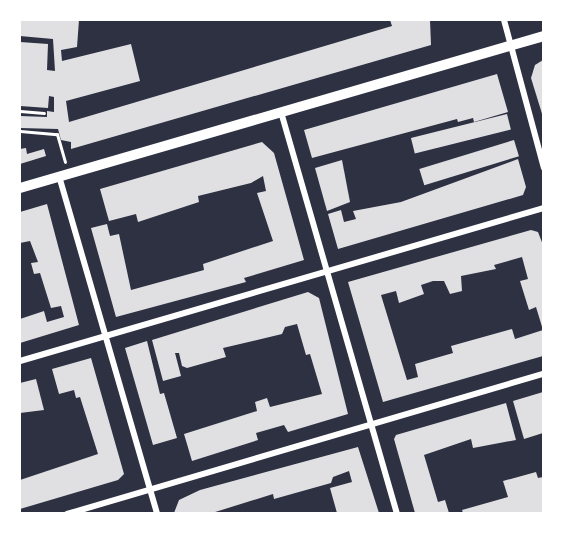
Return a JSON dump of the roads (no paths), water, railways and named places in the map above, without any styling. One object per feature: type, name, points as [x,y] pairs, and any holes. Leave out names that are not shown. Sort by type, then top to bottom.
[{"type":"main road","points":[[20,188],[543,36]]},
{"type":"street","points":[[504,20],[508,46],[543,168]]},
{"type":"street","points":[[281,112],[398,513]]},
{"type":"street","points":[[63,175],[105,336],[157,513]]},
{"type":"street","points":[[20,361],[543,208]]},
{"type":"street","points":[[67,513],[543,374]]}]
